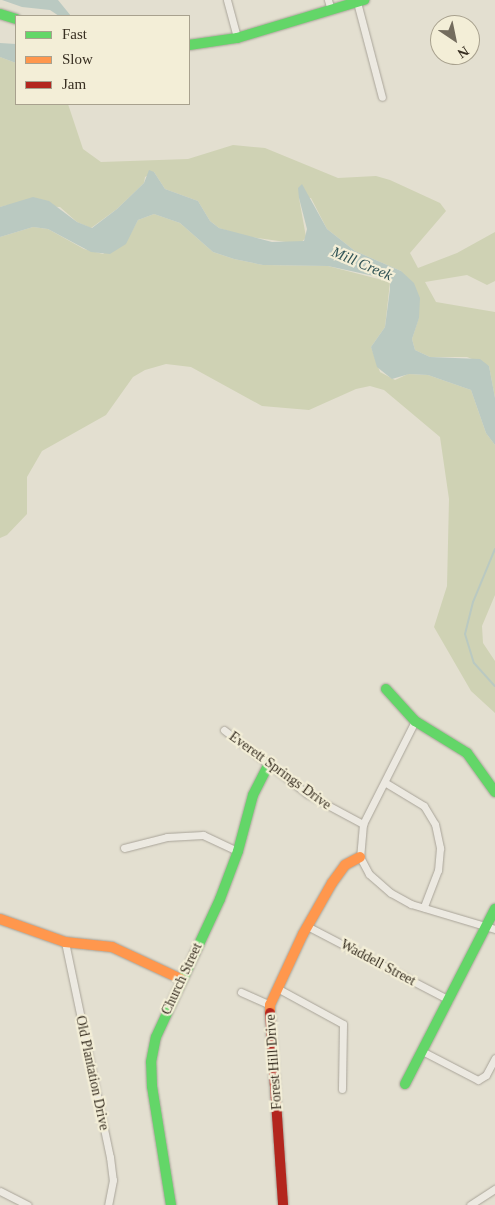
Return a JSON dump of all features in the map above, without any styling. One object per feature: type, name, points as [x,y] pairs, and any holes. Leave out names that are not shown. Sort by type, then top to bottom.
[{"type":"street","points":[[227,0],[237,38]]},
{"type":"street","points":[[190,45],[237,38],[330,5],[360,1],[382,97]]},
{"type":"street","points":[[0,14],[15,19]]},
{"type":"street","points":[[386,689],[415,722],[467,753],[495,792]]},
{"type":"street","points":[[415,722],[363,824],[360,857],[369,874],[391,893],[424,907],[491,929]]},
{"type":"street","name":"Everett Springs Drive","points":[[224,730],[327,806],[363,824]]},
{"type":"street","name":"Church Street","points":[[171,1205],[164,1147],[154,1104],[151,1062],[156,1037],[220,899],[238,851],[253,795],[269,764]]},
{"type":"street","points":[[386,782],[424,806],[435,824],[440,848],[438,870],[424,907]]},
{"type":"street","points":[[124,848],[167,837],[202,835],[238,851]]},
{"type":"street","name":"Forest Hill Drive","points":[[283,1205],[270,1005],[307,926],[345,865],[360,857]]},
{"type":"street","points":[[404,1084],[449,1000],[491,929],[495,909]]},
{"type":"street","points":[[0,920],[66,942],[112,947],[182,978]]},
{"type":"street","name":"Waddell Street","points":[[307,926],[449,1000]]},
{"type":"street","name":"Old Plantation Drive","points":[[66,942],[110,1157],[113,1180],[108,1205]]},
{"type":"street","points":[[277,988],[343,1024],[342,1089]]},
{"type":"street","points":[[241,992],[270,1005]]},
{"type":"street","points":[[422,1051],[478,1080],[486,1075],[495,1058]]},
{"type":"street","points":[[470,1205],[495,1189]]},
{"type":"street","points":[[0,1191],[28,1205]]},
{"type":"green space","points":[[0,57],[15,63],[15,105],[68,105],[83,149],[101,162],[188,159],[233,145],[265,148],[338,178],[376,176],[390,180],[440,203],[446,211],[410,253],[418,268],[457,253],[495,232],[495,281],[487,285],[467,275],[425,282],[436,302],[495,312],[495,398],[489,366],[467,357],[430,357],[415,350],[412,339],[419,317],[401,271],[355,251],[327,229],[311,198],[299,198],[306,237],[301,243],[244,236],[219,228],[210,221],[198,201],[165,189],[154,172],[145,177],[144,183],[117,209],[91,228],[77,222],[60,207],[8,205],[0,207]]},
{"type":"green space","points":[[154,214],[180,223],[213,252],[234,259],[263,265],[328,266],[390,282],[385,327],[371,347],[380,372],[395,380],[408,374],[428,375],[471,390],[486,433],[495,445],[495,595],[482,626],[483,643],[495,661],[495,713],[471,691],[434,627],[447,586],[449,499],[440,437],[384,390],[370,386],[356,389],[309,410],[262,406],[191,367],[166,364],[145,370],[133,377],[106,415],[42,451],[27,477],[27,514],[7,535],[0,538],[0,237],[33,227],[48,229],[84,249],[103,254],[131,233],[138,220]]},
{"type":"water","points":[[2,0],[58,0],[70,15],[58,15],[50,10],[22,7]]},
{"type":"water","points":[[0,43],[15,44],[15,63],[0,57]]},
{"type":"water","name":"Mill Creek","points":[[149,170],[154,172],[165,189],[198,201],[210,221],[219,228],[272,242],[304,241],[307,229],[298,188],[302,184],[327,229],[355,251],[401,271],[414,283],[420,298],[419,318],[412,339],[415,350],[430,357],[480,359],[489,366],[495,398],[495,445],[486,433],[471,390],[428,375],[409,374],[392,379],[377,367],[371,347],[385,327],[390,289],[390,282],[383,278],[328,266],[263,265],[234,259],[213,252],[180,223],[154,214],[138,220],[126,244],[110,254],[91,252],[48,229],[33,227],[0,237],[0,207],[33,197],[49,201],[77,222],[92,228],[117,209],[144,183]]},
{"type":"waterway","points":[[495,549],[473,602],[465,634],[474,663],[495,686]]},
{"type":"traffic: fast","points":[[190,45],[237,38],[364,0]]},
{"type":"traffic: fast","points":[[0,14],[15,19]]},
{"type":"traffic: fast","points":[[386,689],[415,721],[467,753],[495,792]]},
{"type":"traffic: fast","points":[[171,1205],[152,1086],[151,1062],[156,1037],[220,899],[238,851],[253,795],[269,764]]},
{"type":"traffic: fast","points":[[405,1084],[495,909]]},
{"type":"traffic: slow","points":[[270,1013],[270,1005],[303,934],[332,883],[345,865],[360,857]]},
{"type":"traffic: slow","points":[[0,919],[65,942],[112,947],[181,979]]},
{"type":"traffic: jam","points":[[270,1013],[283,1205]]}]
